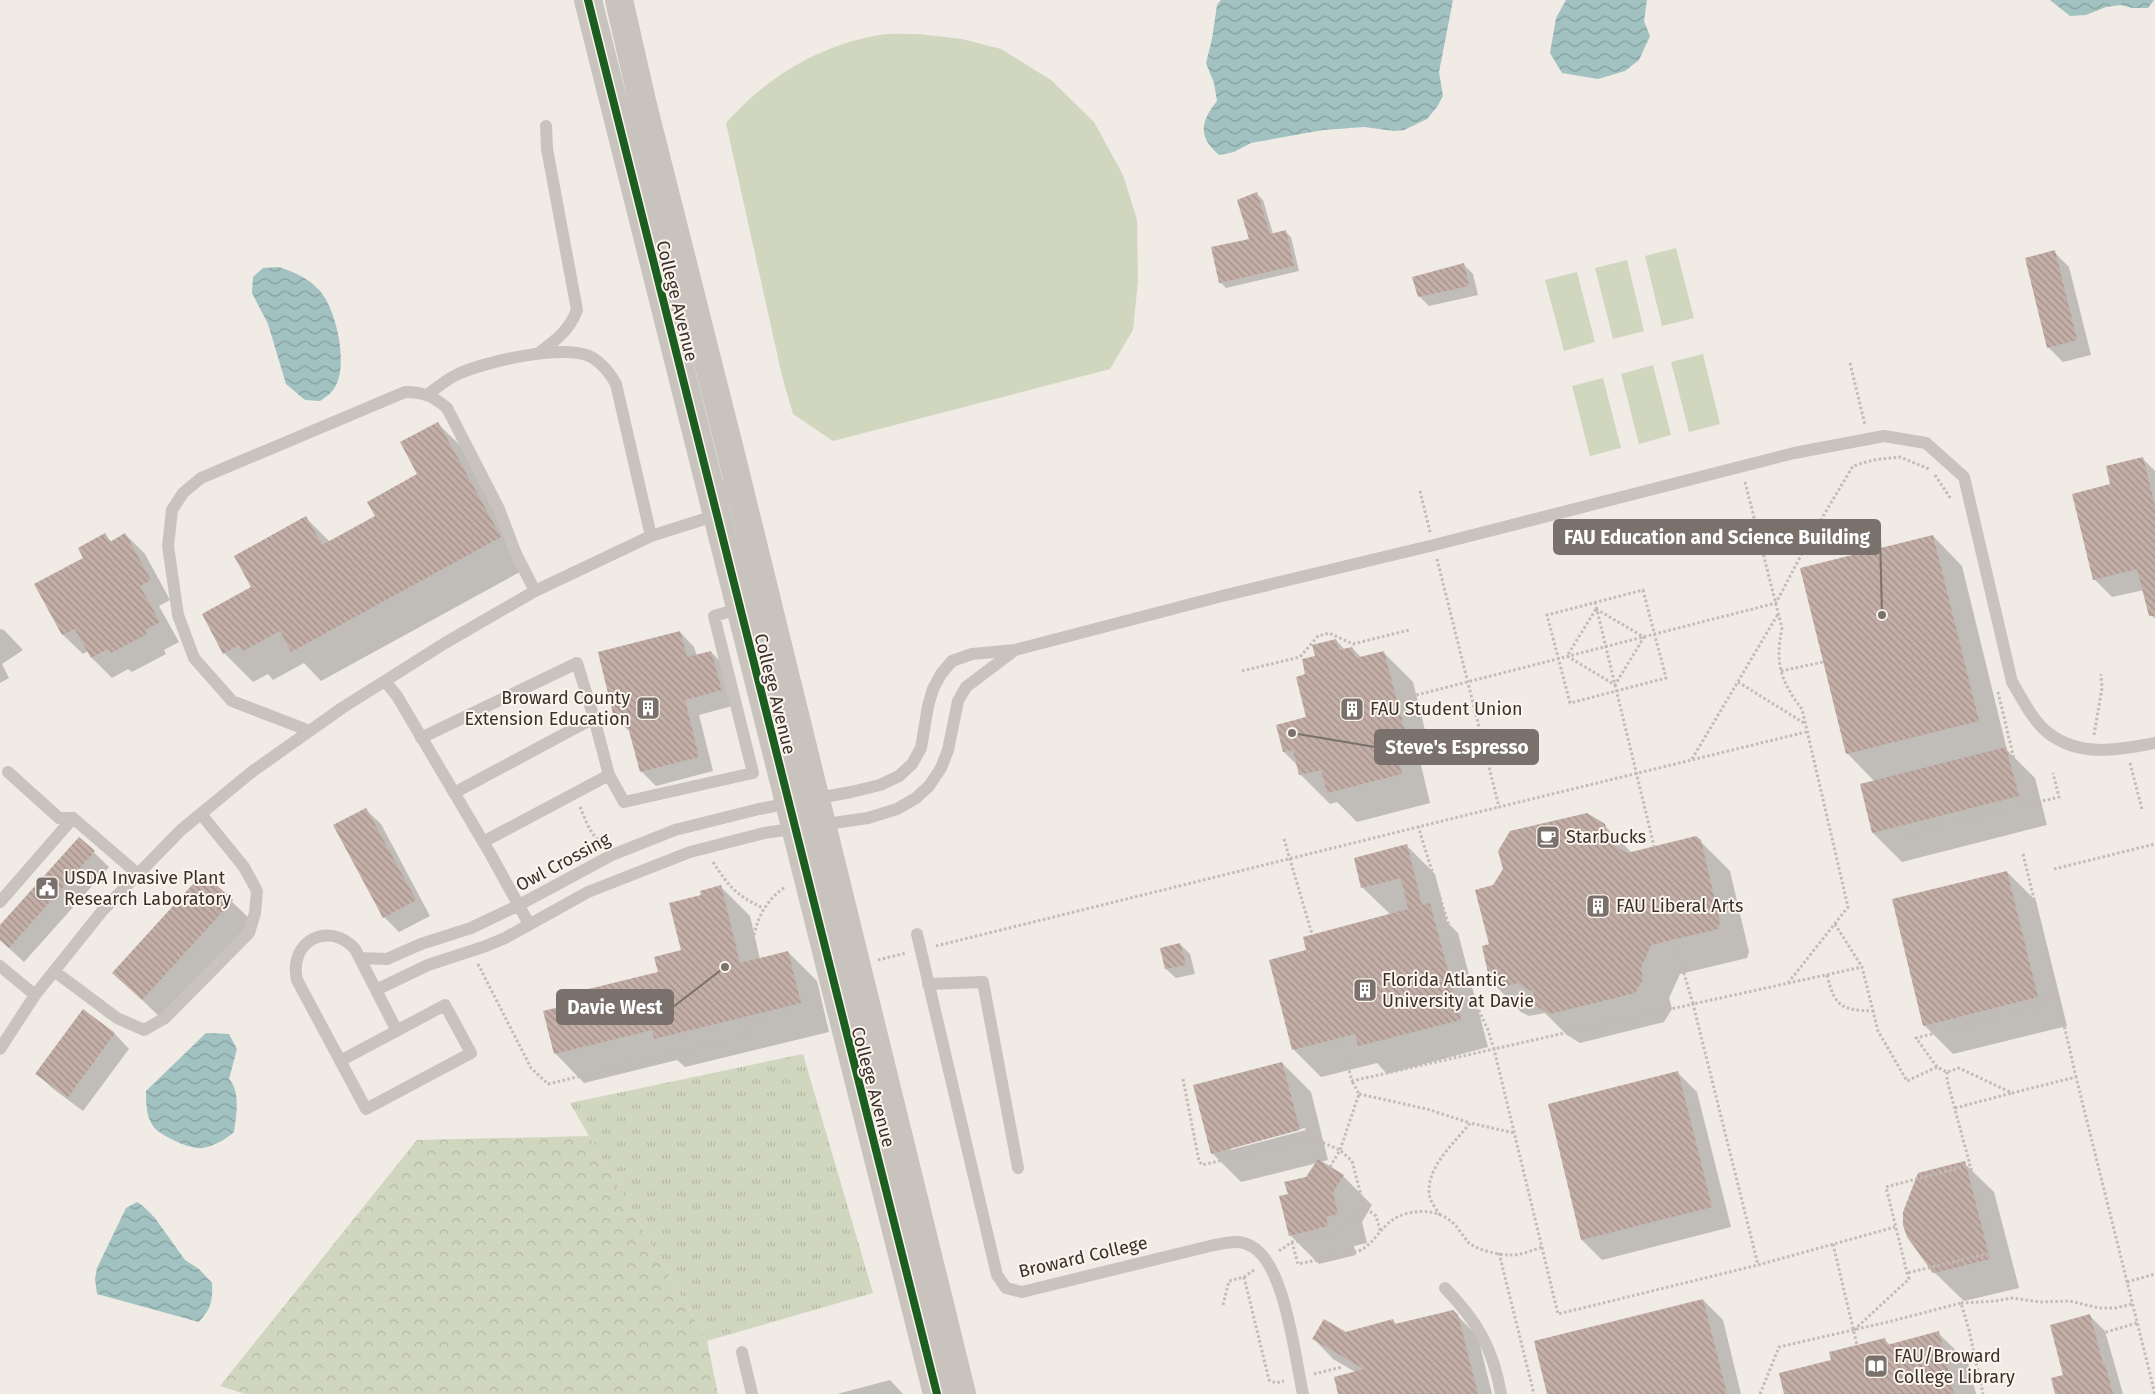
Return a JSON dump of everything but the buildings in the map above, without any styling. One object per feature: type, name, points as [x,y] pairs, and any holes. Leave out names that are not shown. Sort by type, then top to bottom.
[{"type":"street","name":"College Avenue","points":[[588,0],[789,816],[937,1394]]},
{"type":"street","name":"College Avenue","points":[[619,0],[643,106],[731,454],[962,1394]]},
{"type":"lane","points":[[537,354],[564,334],[573,322],[577,310],[547,149],[546,126]]},
{"type":"lane","points":[[427,395],[454,376],[478,366],[557,351],[579,353],[593,358],[609,371],[616,384],[651,536]]},
{"type":"lane","points":[[310,731],[232,701],[194,658],[178,615],[168,546],[172,510],[183,493],[201,478],[405,392],[419,392],[435,397],[447,408],[499,510],[516,554],[535,591]]},
{"type":"lane","points":[[376,990],[428,965],[486,946],[588,892],[652,865],[723,843],[789,816],[816,798],[880,785],[899,776],[912,764],[921,748],[928,706],[933,689],[941,674],[952,661],[972,654],[1015,650],[1222,596],[1434,545],[1794,453],[1884,436],[1926,443],[1964,477],[2012,682],[2028,710],[2046,732],[2065,743],[2093,750],[2118,750],[2155,743]]},
{"type":"lane","points":[[0,1049],[35,995],[103,910],[181,830],[254,770],[385,681],[445,643],[535,591],[651,536],[714,516],[724,500],[730,479],[731,454]]},
{"type":"lane","points":[[421,738],[577,663],[609,775],[624,802],[753,774],[714,616],[738,609]]},
{"type":"lane","points":[[789,816],[822,825],[868,818],[897,809],[916,798],[929,786],[941,768],[948,750],[958,701],[966,687],[1015,650]]},
{"type":"lane","points":[[385,681],[397,696],[529,924]]},
{"type":"lane","points":[[454,793],[594,718]]},
{"type":"lane","points":[[8,772],[59,818],[73,818],[138,874]]},
{"type":"lane","points":[[483,842],[609,775]]},
{"type":"lane","points":[[54,971],[117,1018],[144,1030],[164,1018],[249,933],[255,913],[257,891],[244,867],[201,814]]},
{"type":"lane","name":"Owl Crossing","points":[[360,958],[387,959],[420,944],[471,928],[519,905],[612,855],[675,830],[789,816]]},
{"type":"lane","points":[[0,902],[73,818]]},
{"type":"lane","name":"Broward College","points":[[917,934],[997,1275],[1006,1288],[1022,1292],[1236,1241],[1252,1246],[1268,1260],[1277,1280],[1285,1308],[1303,1394]]},
{"type":"lane","points":[[340,1061],[397,1031],[445,1005],[471,1054],[366,1109],[340,1061],[297,980],[294,968],[298,952],[306,944],[319,936],[332,936],[347,940],[360,958],[397,1031]]},
{"type":"lane","points":[[0,966],[35,995]]},
{"type":"lane","points":[[928,984],[983,982],[1018,1168]]},
{"type":"lane","points":[[1444,1288],[1466,1311],[1481,1335],[1497,1370],[1501,1394]]},
{"type":"lane","points":[[742,1352],[752,1394]]},
{"type":"path","points":[[1850,363],[1873,460]]},
{"type":"path","points":[[1397,700],[1776,603],[1810,538],[1853,466],[1873,460],[1900,457],[1932,470],[1952,499],[1954,509]]},
{"type":"path","points":[[1745,482],[1782,628],[1779,648],[1781,671],[1788,689],[1802,708],[1806,732],[1848,907],[1788,983]]},
{"type":"path","points":[[1420,491],[1499,807]]},
{"type":"path","points":[[1762,549],[1810,538]]},
{"type":"path","points":[[1643,590],[1654,634],[1666,678],[1570,703],[1547,615],[1643,590]]},
{"type":"path","points":[[1595,602],[1654,846]]},
{"type":"path","points":[[1596,609],[1644,637]]},
{"type":"path","points":[[1567,656],[1596,609]]},
{"type":"path","points":[[1692,759],[1778,614]]},
{"type":"path","points":[[1242,672],[1300,657],[1318,636],[1329,633],[1352,644],[1409,630]]},
{"type":"path","points":[[1614,685],[1644,637]]},
{"type":"path","points":[[1567,656],[1614,685]]},
{"type":"path","points":[[1781,671],[1823,662]]},
{"type":"path","points":[[2094,738],[2102,688],[2101,674]]},
{"type":"path","points":[[1738,682],[1805,723]]},
{"type":"path","points":[[1998,690],[2025,805]]},
{"type":"path","points":[[875,960],[1806,732]]},
{"type":"path","points":[[2129,760],[2142,809]]},
{"type":"path","points":[[1907,834],[2059,797],[2053,773]]},
{"type":"path","points":[[1979,806],[1982,816]]},
{"type":"path","points":[[1418,826],[1454,942],[1462,982],[1474,1000],[1488,1030],[1494,1049],[1558,1314],[1758,1266],[1895,1227]]},
{"type":"path","points":[[1284,839],[1312,934]]},
{"type":"path","points":[[2054,870],[2155,844]]},
{"type":"path","points":[[2023,854],[2031,876],[2076,1077],[2155,1394]]},
{"type":"path","points":[[705,864],[722,859]]},
{"type":"path","points":[[713,862],[729,886],[742,898],[764,908]]},
{"type":"path","points":[[751,960],[752,940],[764,908],[786,885]]},
{"type":"path","points":[[1834,924],[1862,967],[1878,1030],[1907,1081],[1937,1067]]},
{"type":"path","points":[[1674,940],[1693,1004],[1758,1266]]},
{"type":"path","points":[[475,959],[531,1068],[548,1084],[750,1035],[746,1021],[803,1005],[811,988]]},
{"type":"path","points":[[1352,1081],[1862,967]]},
{"type":"path","points":[[1827,975],[1837,1003],[1846,1009],[1874,1012]]},
{"type":"path","points":[[2012,1093],[1959,1068],[1947,1072],[1937,1067],[1916,1038],[2042,1007],[2040,999],[2057,994]]},
{"type":"path","points":[[1330,1167],[1340,1150],[1359,1094],[1352,1081],[1340,1038]]},
{"type":"path","points":[[1908,1273],[1991,1254],[1990,1237],[1947,1080],[1947,1072]]},
{"type":"path","points":[[1955,1108],[2076,1077]]},
{"type":"path","points":[[1183,1079],[1199,1161],[1202,1164],[1286,1145],[1307,1136],[1340,1150],[1352,1161],[1364,1207],[1376,1216],[1380,1230]]},
{"type":"path","points":[[1359,1094],[1427,1109],[1470,1123],[1514,1133]]},
{"type":"path","points":[[1440,1216],[1430,1199],[1429,1185],[1437,1164],[1470,1123]]},
{"type":"path","points":[[1854,1330],[1909,1279],[1886,1187],[1970,1165]]},
{"type":"path","points":[[1364,1207],[1345,1226],[1330,1236],[1292,1242],[1298,1264],[1359,1251],[1366,1248],[1380,1230],[1391,1221],[1404,1214],[1430,1211],[1452,1223],[1471,1244],[1499,1253],[1510,1255],[1542,1247]]},
{"type":"path","points":[[1833,1244],[1857,1345]]},
{"type":"path","points":[[1499,1253],[1534,1394]]},
{"type":"path","points":[[2127,1282],[2155,1274]]},
{"type":"path","points":[[1244,1277],[1269,1380]]},
{"type":"path","points":[[1760,1394],[1779,1347],[1961,1303],[2012,1298],[2040,1302],[2070,1301],[2099,1308],[2116,1308],[2132,1304]]},
{"type":"path","points":[[1961,1303],[1983,1394]]},
{"type":"path","points":[[2096,1336],[2137,1323]]},
{"type":"green space","points":[[918,34],[962,39],[1001,49],[1051,80],[1094,122],[1123,175],[1137,220],[1138,281],[1133,330],[1110,369],[833,441],[793,414],[782,376],[726,123],[741,107],[776,78],[815,55],[857,40],[879,35]]},
{"type":"green space","points":[[1676,248],[1694,318],[1662,326],[1645,256]]},
{"type":"green space","points":[[1627,260],[1644,331],[1613,339],[1595,268]]},
{"type":"green space","points":[[1577,272],[1595,342],[1564,351],[1545,280]]},
{"type":"green space","points":[[1703,354],[1720,424],[1689,432],[1671,362]]},
{"type":"green space","points":[[1653,365],[1671,435],[1639,444],[1621,374]]},
{"type":"green space","points":[[1603,378],[1621,448],[1590,456],[1572,386]]},
{"type":"green space","points":[[803,1054],[873,1293],[707,1341],[570,1103]]},
{"type":"green space","points":[[589,1136],[707,1341],[718,1394],[245,1394],[220,1386],[417,1140]]},
{"type":"water","points":[[1221,0],[1453,0],[1439,72],[1443,96],[1427,119],[1404,130],[1394,131],[1364,127],[1323,130],[1251,143],[1234,152],[1219,155],[1207,141],[1204,135],[1204,128],[1207,115],[1217,101],[1214,83],[1206,63],[1217,5]]},
{"type":"water","points":[[1566,0],[1647,0],[1644,21],[1650,36],[1639,60],[1625,71],[1598,79],[1562,73],[1550,53],[1556,18]]},
{"type":"water","points":[[2050,0],[2154,0],[2148,8],[2132,8],[2121,5],[2106,7],[2086,15],[2070,16]]},
{"type":"water","points":[[279,267],[300,276],[315,286],[325,298],[335,322],[341,363],[339,375],[333,390],[320,401],[305,400],[286,384],[268,324],[252,293],[253,277],[263,268]]},
{"type":"water","points":[[206,1033],[229,1034],[237,1049],[229,1079],[235,1091],[236,1112],[234,1132],[215,1144],[197,1148],[183,1144],[156,1130],[148,1114],[146,1091]]},
{"type":"water","points":[[137,1202],[155,1218],[185,1260],[199,1269],[212,1283],[210,1304],[199,1322],[97,1294],[95,1279],[97,1268],[126,1208]]},
{"type":"cycle path","points":[[588,0],[760,697],[937,1394]]},
{"type":"place","name":"FAU Education and Science Building","points":[[1882,615]]},
{"type":"place","name":"Broward County Extension Education","points":[[648,708]]},
{"type":"place","name":"FAU Student Union","points":[[1352,709]]},
{"type":"place","name":"Steve's Espresso","points":[[1292,733]]},
{"type":"place","name":"Starbucks","points":[[1548,837]]},
{"type":"place","name":"USDA Invasive Plant Research Laboratory","points":[[47,888]]},
{"type":"place","name":"FAU Liberal Arts","points":[[1598,906]]},
{"type":"place","name":"Davie West","points":[[725,967]]},
{"type":"place","name":"Florida Atlantic University at Davie","points":[[1365,990]]},
{"type":"place","name":"FAU/Broward College Library","points":[[1876,1366]]}]
